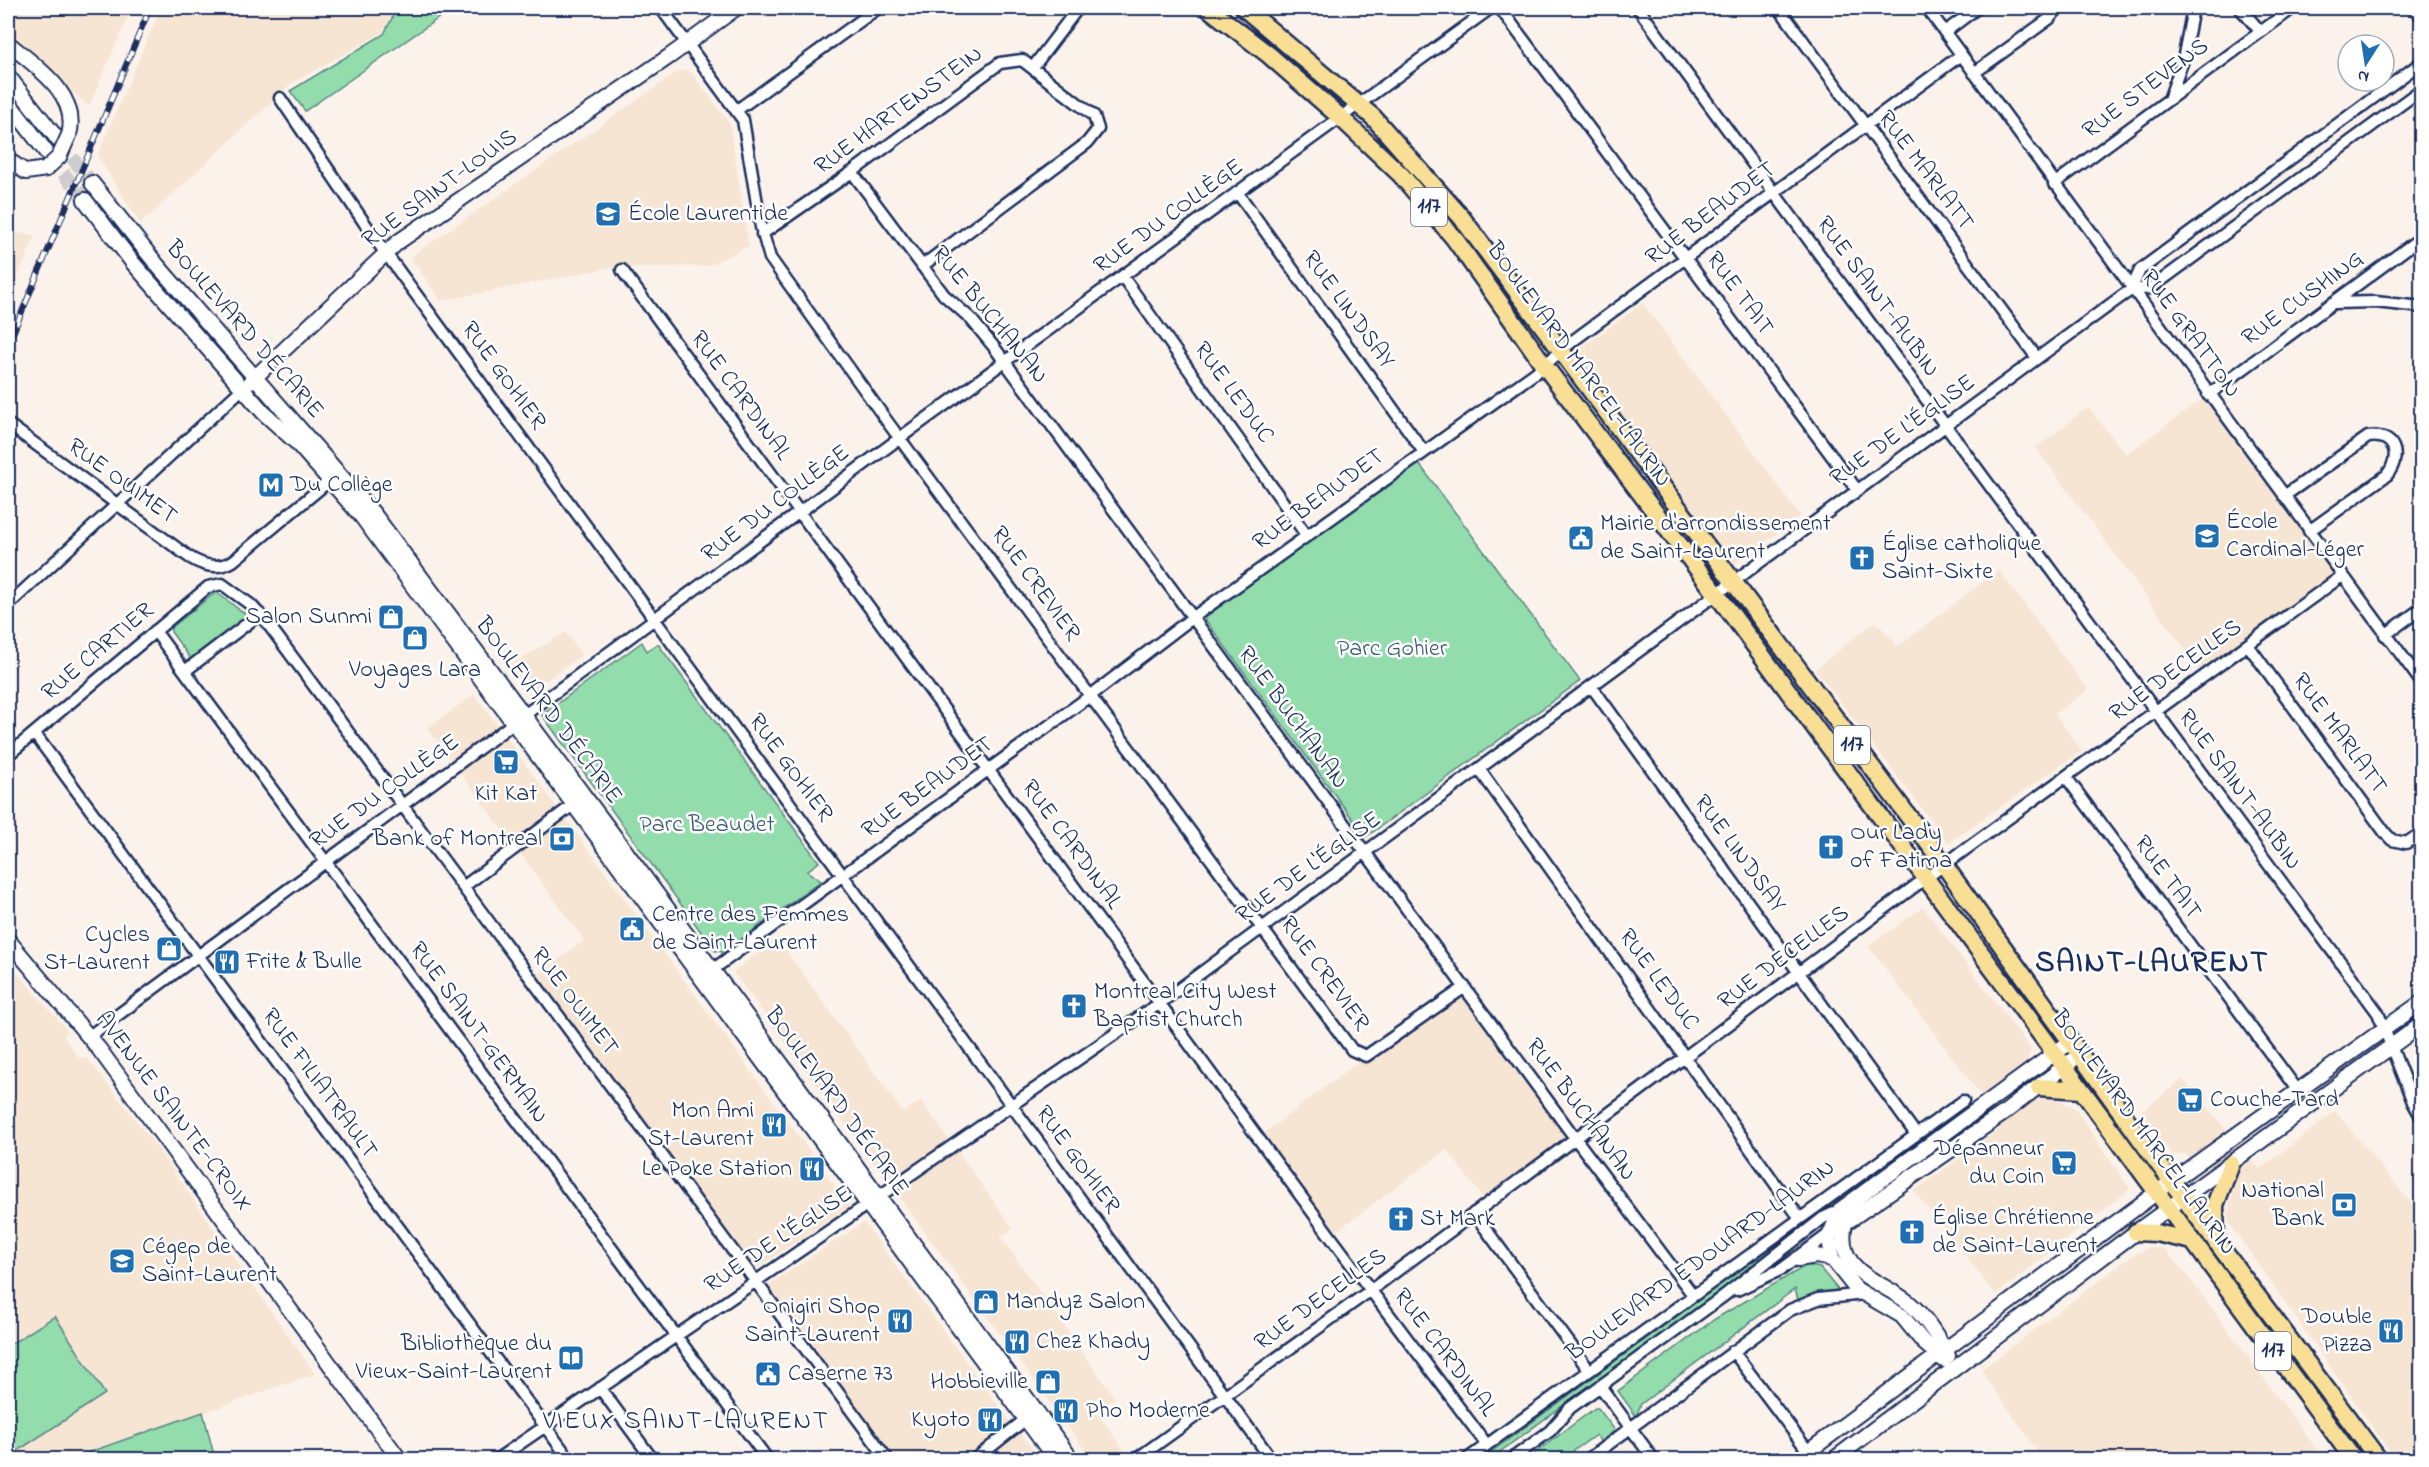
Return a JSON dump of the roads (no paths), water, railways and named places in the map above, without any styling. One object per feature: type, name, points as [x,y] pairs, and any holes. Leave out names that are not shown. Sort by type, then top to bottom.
[{"type":"main road","name":"BOULEVARD MARCEL-LAURIN","points":[[1208,8],[1269,55],[1340,117],[1401,176],[1468,256],[1544,365],[1717,594],[2354,1460]]},
{"type":"main road","name":"BOULEVARD MARCEL-LAURIN","points":[[1244,8],[1359,104],[1449,202],[1944,865],[2183,1197],[2379,1460]]},
{"type":"main road","points":[[2039,1087],[2081,1090]]},
{"type":"main road","points":[[2216,1242],[2215,1204],[2231,1164]]},
{"type":"main road","points":[[2136,1232],[2156,1233],[2193,1241]]},
{"type":"street","name":"RUE CREVIER","points":[[661,8],[737,110],[746,129],[762,234],[770,258],[900,438],[1352,1050],[1366,1056],[1464,987]]},
{"type":"street","name":"RUE SAINT-LOUIS","points":[[8,605],[256,376],[386,252],[688,44],[736,8]]},
{"type":"street","points":[[737,110],[878,8]]},
{"type":"street","points":[[922,266],[1067,159],[1095,134],[1097,122],[1094,116],[1034,66],[1078,8]]},
{"type":"street","name":"RUE DU COLLÈGE","points":[[88,1036],[900,438],[1491,8]]},
{"type":"street","name":"RUE TAIT","points":[[1500,8],[1857,490]]},
{"type":"street","name":"RUE SAINT-AUBIN","points":[[1638,8],[2378,1013],[2421,1118]]},
{"type":"street","name":"RUE MARLATT","points":[[1779,8],[2037,358]]},
{"type":"street","name":"RUE GRATTON","points":[[1927,8],[2131,290],[2421,683]]},
{"type":"street","points":[[1945,32],[1977,8]]},
{"type":"street","points":[[1974,73],[2049,19],[2058,8]]},
{"type":"street","points":[[2170,98],[2183,60],[2193,8]]},
{"type":"street","points":[[2241,8],[2260,31]]},
{"type":"street","name":"RUE STEVENS","points":[[2054,184],[2293,8]]},
{"type":"street","points":[[2416,8],[2421,15]]},
{"type":"street","points":[[8,43],[63,94],[71,110],[72,123],[63,148],[54,163],[48,163],[26,172],[8,160]]},
{"type":"street","name":"RUE BEAUDET","points":[[707,974],[1090,696],[1192,618],[1544,365],[1561,350],[1961,55]]},
{"type":"street","name":"RUE HARTENSTEIN","points":[[762,234],[852,172],[1000,63],[1016,59],[1034,66]]},
{"type":"street","name":"RUE DE L'ÉGLISE","points":[[496,1460],[1160,1003],[1366,854],[2131,290],[2140,270],[2421,62]]},
{"type":"street","points":[[8,76],[59,141]]},
{"type":"street","name":"RUE DE L'ÉGLISE","points":[[2131,290],[2151,288],[2421,89]]},
{"type":"street","name":"RUE GOHIER","points":[[280,98],[386,252],[1272,1460]]},
{"type":"street","points":[[8,102],[48,163]]},
{"type":"street","name":"RUE BUCHANAN","points":[[852,172],[944,295],[979,328],[1693,1295]]},
{"type":"street","name":"BOULEVARD DÉCARIE","points":[[92,183],[158,266],[256,376],[334,477],[573,805],[707,974]]},
{"type":"street","name":"RUE LINDSAY","points":[[1237,192],[1424,452]]},
{"type":"street","name":"BOULEVARD DÉCARIE","points":[[85,200],[133,263],[243,388],[372,513],[525,716],[1056,1460]]},
{"type":"street","name":"RUE CUSHING","points":[[2208,394],[2420,242]]},
{"type":"street","name":"RUE CARDINAL","points":[[622,270],[1487,1445]]},
{"type":"street","name":"RUE LEDUC","points":[[1123,277],[1307,536]]},
{"type":"street","points":[[2334,303],[2397,303],[2421,307]]},
{"type":"street","name":"RUE OUIMET","points":[[8,424],[194,560],[214,566],[233,561],[334,477]]},
{"type":"street","points":[[2284,496],[2368,437],[2378,436],[2387,439],[2394,446],[2396,454],[2394,466],[2387,475],[2309,531]]},
{"type":"street","name":"RUE DECELLES","points":[[1135,1460],[1371,1290],[1926,878],[2342,576]]},
{"type":"street","name":"RUE OUIMET","points":[[216,584],[229,587],[260,614],[888,1460]]},
{"type":"street","name":"RUE CARTIER","points":[[8,754],[155,631],[216,584]]},
{"type":"street","points":[[2385,635],[2421,608]]},
{"type":"street","points":[[185,671],[260,614]]},
{"type":"street","name":"RUE SAINT-GERMAIN","points":[[155,631],[768,1460]]},
{"type":"street","name":"RUE MARLATT","points":[[2248,645],[2386,834],[2399,843],[2406,843],[2421,833]]},
{"type":"street","name":"RUE LINDSAY","points":[[1592,687],[1915,1133]]},
{"type":"street","name":"RUE FILIATRAULT","points":[[33,733],[570,1460]]},
{"type":"street","name":"RUE LEDUC","points":[[1479,769],[1799,1217]]},
{"type":"street","name":"RUE TAIT","points":[[2066,777],[2298,1091]]},
{"type":"street","points":[[463,887],[573,805]]},
{"type":"street","name":"AVENUE SAINTE-CROIX","points":[[8,940],[88,1036],[243,1241],[400,1460]]},
{"type":"street","points":[[1733,1351],[1802,1455],[2172,1181],[2421,1002]]},
{"type":"street","points":[[1833,1460],[2168,1208],[2421,1024]]},
{"type":"street","name":"BOULEVARD EDOUARD-LAURIN","points":[[1843,1217],[1995,1098],[2075,1049]]},
{"type":"street","name":"BOULEVARD EDOUARD-LAURIN","points":[[1510,1460],[1550,1431],[1570,1408],[1721,1298],[1823,1218],[1843,1217],[2004,1113],[2039,1087],[2059,1060]]},
{"type":"street","points":[[1995,1098],[2004,1113]]},
{"type":"street","name":"BOULEVARD EDOUARD-LAURIN","points":[[1466,1460],[1915,1133],[1963,1101]]},
{"type":"street","name":"BOULEVARD DÉCARIE","points":[[873,1201],[1072,1460]]},
{"type":"street","points":[[1474,1213],[1589,1370]]},
{"type":"street","points":[[1843,1217],[1844,1248],[1855,1266],[1872,1282],[1916,1310],[1941,1352]]},
{"type":"street","points":[[1843,1217],[1829,1233],[1832,1259],[1851,1284],[1902,1316],[1941,1352],[1955,1369]]},
{"type":"street","name":"BOULEVARD EDOUARD-LAURIN","points":[[1721,1298],[1782,1269],[1829,1233]]},
{"type":"street","points":[[1798,1259],[1816,1256],[1832,1259]]},
{"type":"street","points":[[1587,1460],[1798,1305],[1840,1294],[1864,1294]]},
{"type":"street","points":[[1600,1386],[1654,1460]]},
{"type":"street","points":[[600,1388],[653,1460]]},
{"type":"street","points":[[974,1460],[1026,1419]]},
{"type":"tunnel","points":[[59,141],[92,183]]},
{"type":"tunnel","points":[[50,157],[85,200]]},
{"type":"railway","points":[[8,345],[150,8]]},
{"type":"place","name":"École Laurentide","points":[[608,214]]},
{"type":"place","name":"Du Collège","points":[[271,485]]},
{"type":"place","name":"École Cardinal-Léger","points":[[2207,536]]},
{"type":"place","name":"Mairie d'arrondissement de Saint-Laurent","points":[[1581,538]]},
{"type":"place","name":"Église catholique Saint-Sixte","points":[[1862,558]]},
{"type":"place","name":"Salon Sunmi","points":[[391,617]]},
{"type":"place","name":"Voyages Lara","points":[[415,638]]},
{"type":"place","name":"Kit Kat","points":[[506,762]]},
{"type":"place","name":"Bank of Montreal","points":[[562,839]]},
{"type":"place","name":"Our Lady of Fatima","points":[[1831,847]]},
{"type":"place","name":"Centre des Femmes de Saint-Laurent","points":[[632,929]]},
{"type":"place","name":"Cycles St-Laurent","points":[[169,949]]},
{"type":"place","name":"Frite & Bulle","points":[[227,962]]},
{"type":"place","name":"Montreal City West Baptist Church","points":[[1074,1006]]},
{"type":"place","name":"Couche-Tard","points":[[2190,1100]]},
{"type":"place","name":"Mon Ami St-Laurent","points":[[774,1125]]},
{"type":"place","name":"Dépanneur du Coin","points":[[2064,1163]]},
{"type":"place","name":"Le Poke Station","points":[[812,1169]]},
{"type":"place","name":"National Bank","points":[[2344,1205]]},
{"type":"place","name":"St Mark","points":[[1401,1219]]},
{"type":"place","name":"Église Chrétienne de Saint-Laurent","points":[[1912,1232]]},
{"type":"place","name":"Cégep de Saint-Laurent","points":[[122,1261]]},
{"type":"place","name":"Mandyz Salon","points":[[986,1302]]},
{"type":"place","name":"Onigiri Shop Saint-Laurent","points":[[900,1321]]},
{"type":"place","name":"Double Pizza","points":[[2391,1331]]},
{"type":"place","name":"Chez Khady","points":[[1017,1342]]},
{"type":"place","name":"Bibliothèque du Vieux-Saint-Laurent","points":[[571,1358]]},
{"type":"place","name":"Caserne 73","points":[[768,1374]]},
{"type":"place","name":"Hobbieville","points":[[1048,1382]]},
{"type":"place","name":"Pho Moderne","points":[[1066,1411]]},
{"type":"place","name":"Kyoto","points":[[990,1420]]},
{"type":"district","name":"SAINT-LAURENT","points":[[2152,964]]},
{"type":"district","name":"VIEUX SAINT-LAURENT","points":[[686,1422]]},
{"type":"park label","name":"Parc Gohier","points":[[1392,649]]},
{"type":"park label","name":"Parc Beaudet","points":[[707,825]]}]
